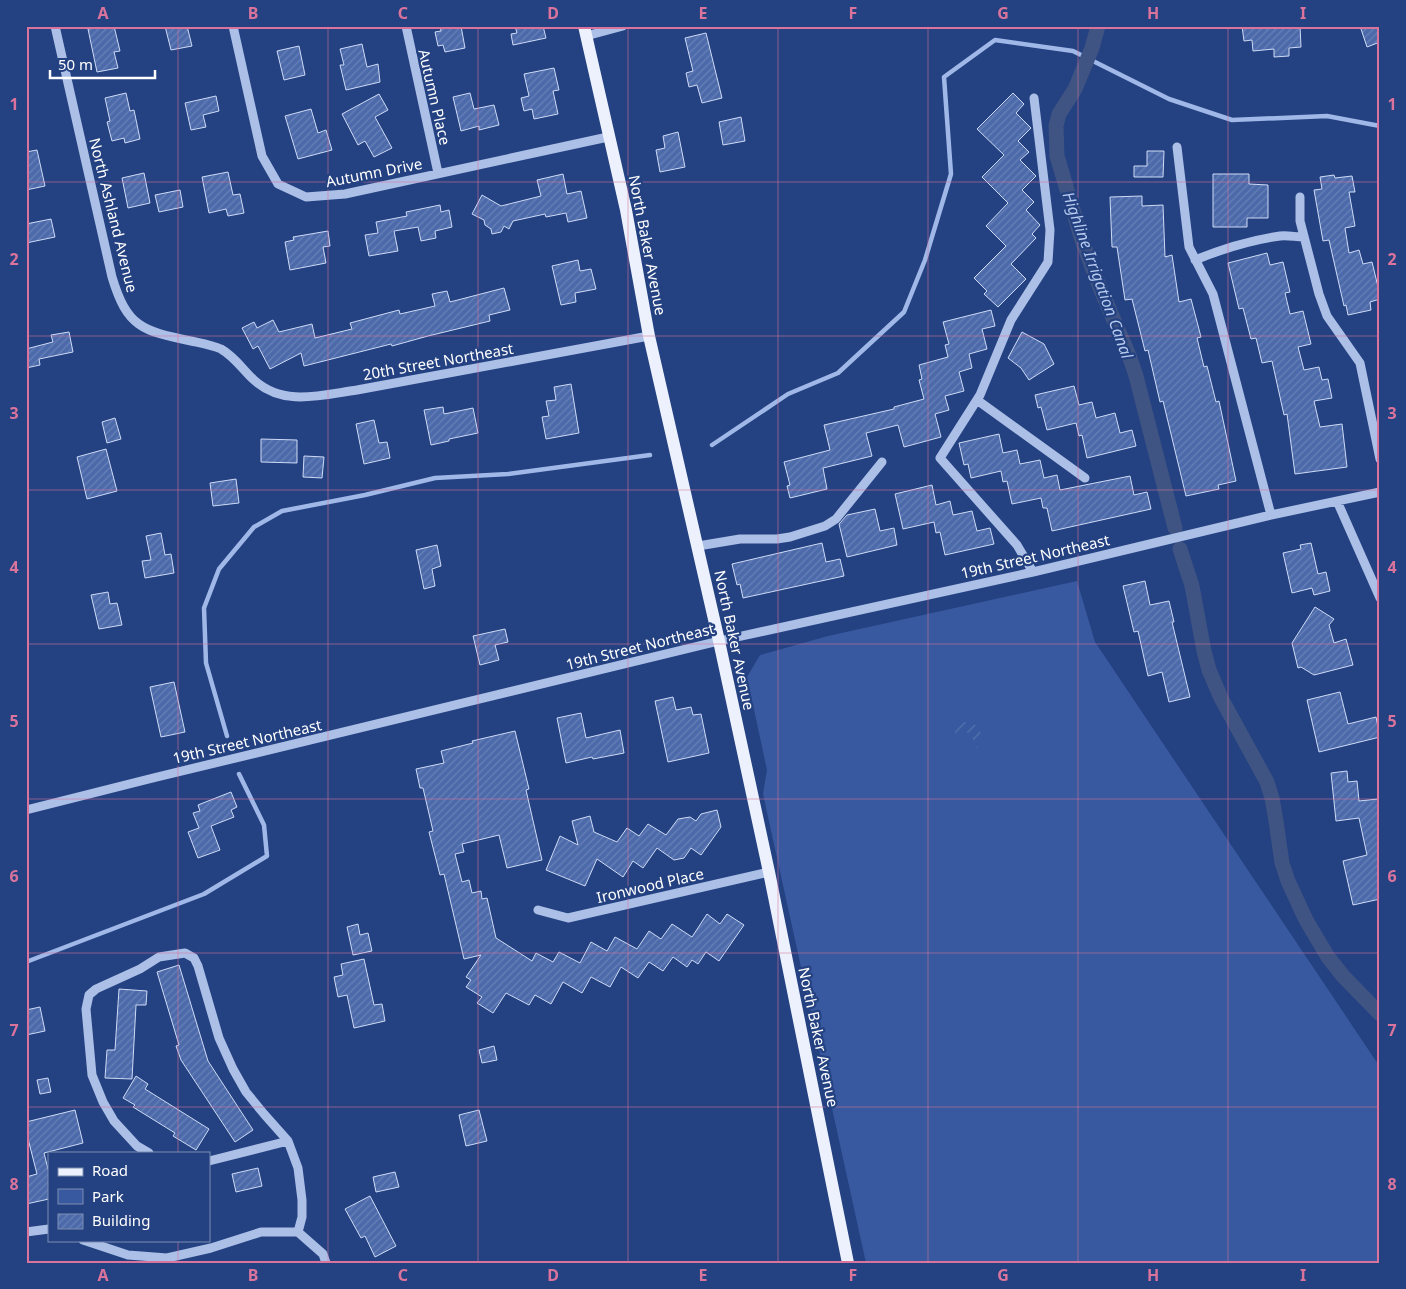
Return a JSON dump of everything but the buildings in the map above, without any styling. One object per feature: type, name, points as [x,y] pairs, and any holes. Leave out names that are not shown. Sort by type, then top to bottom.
[{"type":"main road","name":"North Baker Avenue","points":[[585,31],[626,210],[649,336],[720,641],[848,1263]]},
{"type":"street","name":"North Ashland Avenue","points":[[55,26],[118,297],[127,313],[142,327],[163,335],[220,349],[241,366]]},
{"type":"street","name":"Autumn Drive","points":[[233,26],[262,156],[278,184],[306,197],[345,194],[608,137]]},
{"type":"street","name":"Autumn Place","points":[[406,26],[438,173]]},
{"type":"street","points":[[585,31],[623,26]]},
{"type":"street","points":[[1033,572],[1017,545],[940,458],[977,400],[1011,320],[1048,262],[1050,230],[1034,98]]},
{"type":"street","points":[[1177,147],[1189,247],[1213,294],[1271,515]]},
{"type":"street","points":[[1300,197],[1300,221],[1303,237],[1327,316],[1360,363],[1380,459]]},
{"type":"street","points":[[1195,260],[1226,248],[1266,239],[1281,236],[1303,237]]},
{"type":"street","name":"20th Street Northeast","points":[[241,366],[262,388],[276,394],[292,397],[315,396],[649,336]]},
{"type":"street","points":[[977,400],[1085,478]]},
{"type":"street","points":[[698,546],[740,538],[777,539],[802,534],[825,526],[836,519],[882,462]]},
{"type":"street","name":"19th Street Northeast","points":[[26,810],[720,641],[1033,572],[1271,515],[1380,492]]},
{"type":"street","points":[[1338,501],[1380,598]]},
{"type":"street","name":"Ironwood Place","points":[[538,910],[568,918],[769,872]]},
{"type":"street","points":[[147,1152],[137,1146],[126,1135],[114,1121],[103,1102],[92,1075],[86,1009],[89,995],[96,988],[140,969],[159,957],[185,953],[194,958],[198,966],[220,1038],[233,1069],[246,1092],[288,1141],[298,1168],[302,1200],[302,1217],[298,1232]]},
{"type":"street","points":[[210,1161],[288,1141]]},
{"type":"street","points":[[26,1232],[48,1230]]},
{"type":"street","points":[[89,1242],[128,1255],[168,1260],[261,1232],[298,1232],[324,1258]]},
{"type":"green space","points":[[1077,581],[1095,642],[1380,1067],[1380,1263],[866,1263],[763,794],[767,770],[747,677],[760,655],[828,636]]},
{"type":"green space","points":[[964,722],[975,724],[980,730],[977,748],[973,747],[973,737],[969,733],[963,732],[957,736],[955,734],[956,728]]},
{"type":"waterway","name":"Highline Irrigation Canal","points":[[1098,26],[1092,48],[1075,89],[1059,114],[1056,126],[1057,156],[1081,237],[1136,376],[1175,528]]},
{"type":"waterway","points":[[712,445],[788,394],[838,373],[904,312],[925,260],[951,174],[944,77],[995,40],[1073,51],[1169,99],[1232,120],[1327,116],[1380,126]]},
{"type":"waterway","points":[[227,736],[206,663],[204,608],[219,569],[254,527],[282,511],[365,495],[435,478],[508,474],[650,455]]},
{"type":"waterway","name":"Highline Irrigation Canal","points":[[1180,549],[1192,586],[1209,670],[1221,698],[1267,782],[1272,798],[1282,863],[1288,881],[1306,920],[1328,957],[1343,976],[1380,1014]]},
{"type":"waterway","points":[[26,962],[204,894],[267,856],[264,825],[239,774]]}]
